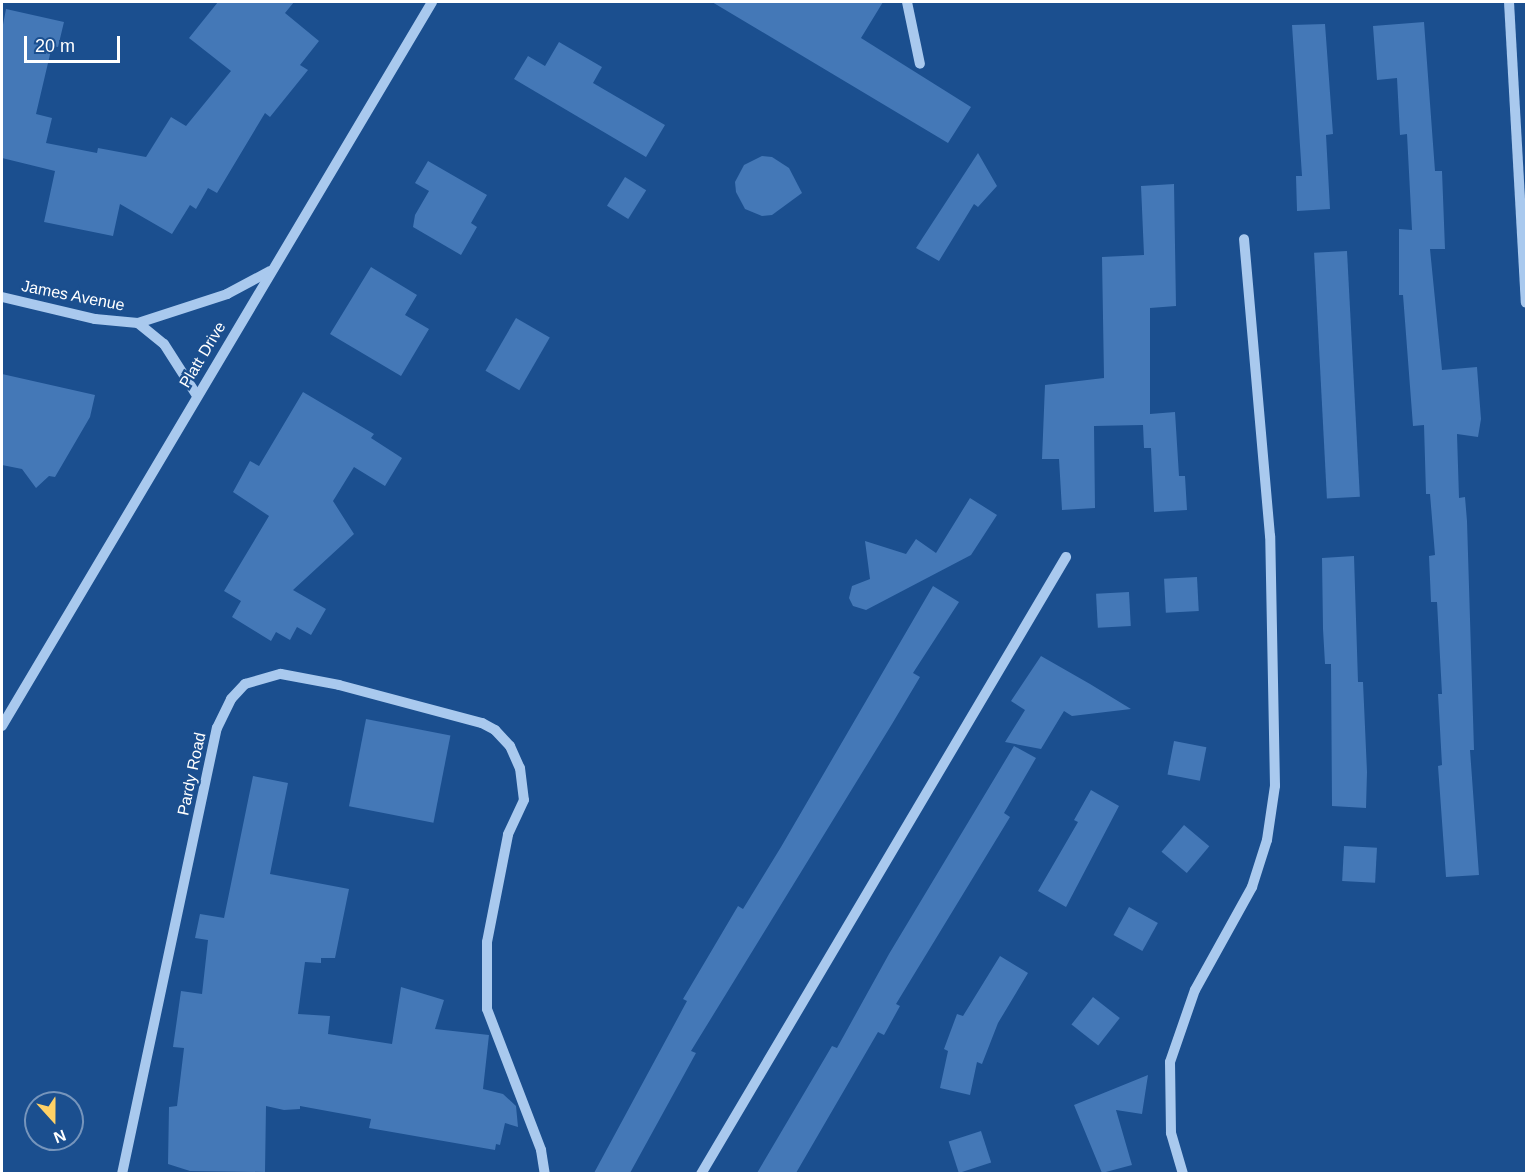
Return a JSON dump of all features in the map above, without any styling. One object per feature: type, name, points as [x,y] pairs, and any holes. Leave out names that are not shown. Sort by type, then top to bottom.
[{"type":"street","name":"Platt Drive","points":[[2,726],[196,394],[432,2]]},
{"type":"street","points":[[908,2],[920,64]]},
{"type":"street","points":[[1509,2],[1527,303]]},
{"type":"street","points":[[1183,1173],[1171,1133],[1170,1062],[1195,990],[1252,886],[1267,840],[1275,786],[1270,536],[1244,239]]},
{"type":"street","name":"James Avenue","points":[[2,297],[95,319],[138,323],[227,294],[272,270]]},
{"type":"street","points":[[138,323],[164,344],[196,394]]},
{"type":"street","points":[[701,1173],[1066,557]]},
{"type":"street","name":"Pardy Road","points":[[122,1173],[217,728],[231,699],[245,684],[281,674],[482,723],[495,730],[510,746],[520,768],[524,800],[508,835],[488,942],[487,1009],[541,1150],[544,1173]]},
{"type":"building","points":[[218,2],[294,2],[285,13],[319,41],[300,65],[308,70],[270,117],[265,113],[217,193],[208,188],[196,209],[190,205],[172,234],[120,204],[113,236],[44,222],[55,171],[2,158],[2,30],[6,9],[64,22],[58,47],[52,46],[36,114],[52,118],[46,143],[97,153],[98,148],[146,157],[171,117],[186,126],[231,71],[189,38]]},
{"type":"building","points":[[712,2],[883,2],[861,38],[971,107],[948,143]]},
{"type":"building","points":[[1424,22],[1435,171],[1442,171],[1445,249],[1430,249],[1442,370],[1477,367],[1481,419],[1478,437],[1457,434],[1459,498],[1465,497],[1467,521],[1474,750],[1470,750],[1479,875],[1446,877],[1438,766],[1442,765],[1438,694],[1442,694],[1437,602],[1431,602],[1429,556],[1435,555],[1430,494],[1426,494],[1424,425],[1413,426],[1403,295],[1399,295],[1399,229],[1412,230],[1407,134],[1400,135],[1397,78],[1377,80],[1373,26]]},
{"type":"building","points":[[1325,24],[1333,134],[1326,135],[1330,209],[1297,211],[1296,176],[1302,176],[1292,25]]},
{"type":"building","points":[[559,42],[602,67],[593,83],[665,125],[646,157],[514,79],[528,56],[545,66]]},
{"type":"building","points":[[978,153],[997,186],[978,207],[974,204],[939,261],[916,248]]},
{"type":"building","points":[[762,156],[772,157],[789,168],[802,193],[772,215],[762,216],[745,209],[736,192],[735,182],[744,165]]},
{"type":"building","points":[[428,161],[487,195],[471,223],[477,227],[461,255],[413,227],[415,215],[429,191],[415,183]]},
{"type":"building","points":[[625,177],[646,190],[628,219],[607,206]]},
{"type":"building","points":[[1174,184],[1176,306],[1150,308],[1150,414],[1175,412],[1179,476],[1185,476],[1187,510],[1154,512],[1151,448],[1144,448],[1143,425],[1094,426],[1095,508],[1062,510],[1059,459],[1042,459],[1045,385],[1104,378],[1102,257],[1144,255],[1141,186]]},
{"type":"building","points":[[1347,251],[1360,497],[1327,498],[1314,253]]},
{"type":"building","points":[[371,267],[417,295],[405,315],[429,329],[401,376],[330,334]]},
{"type":"building","points":[[516,318],[550,337],[519,390],[486,371]]},
{"type":"building","points":[[2,374],[95,395],[90,417],[55,477],[49,476],[36,488],[22,469],[2,465]]},
{"type":"building","points":[[303,392],[374,434],[371,438],[402,458],[385,486],[354,467],[333,501],[354,534],[293,590],[326,609],[311,635],[297,627],[290,640],[276,632],[271,641],[232,617],[241,601],[224,591],[269,516],[233,492],[250,461],[259,466]]},
{"type":"building","points":[[970,498],[997,515],[971,555],[866,610],[853,606],[849,598],[852,586],[870,579],[865,541],[906,554],[916,539],[936,553]]},
{"type":"building","points":[[1354,556],[1358,682],[1363,682],[1367,772],[1366,808],[1332,806],[1331,664],[1325,664],[1323,629],[1322,558]]},
{"type":"building","points":[[1197,577],[1199,611],[1166,613],[1164,579]]},
{"type":"building","points":[[933,586],[959,602],[913,673],[920,677],[691,1051],[696,1053],[630,1173],[594,1173],[687,1001],[683,999],[738,906],[743,909],[781,847]]},
{"type":"building","points":[[1129,592],[1131,626],[1098,628],[1096,594]]},
{"type":"building","points":[[1041,656],[1131,709],[1072,716],[1064,711],[1041,749],[1005,742],[1025,710],[1011,701]]},
{"type":"building","points":[[366,719],[450,735],[433,823],[349,806]]},
{"type":"building","points":[[1174,741],[1206,747],[1200,781],[1168,774]]},
{"type":"building","points":[[1014,746],[1036,758],[1004,813],[1010,817],[896,1004],[900,1006],[884,1035],[878,1032],[796,1173],[757,1173],[832,1046],[837,1048],[889,954]]},
{"type":"building","points":[[253,776],[288,783],[270,874],[349,889],[335,958],[321,958],[321,963],[305,962],[298,1014],[330,1016],[328,1034],[392,1044],[401,987],[444,1000],[435,1029],[489,1035],[483,1089],[503,1094],[516,1106],[518,1127],[505,1123],[500,1145],[496,1144],[495,1150],[369,1128],[371,1119],[300,1106],[300,1109],[284,1110],[266,1106],[265,1172],[190,1171],[168,1164],[169,1107],[177,1106],[184,1048],[173,1047],[181,991],[202,994],[208,940],[195,938],[200,914],[224,918]]},
{"type":"building","points":[[1091,790],[1119,806],[1066,907],[1038,891],[1078,822],[1074,820]]},
{"type":"building","points":[[1184,825],[1209,846],[1187,873],[1162,852]]},
{"type":"building","points":[[1344,846],[1377,848],[1375,883],[1342,881]]},
{"type":"building","points":[[1129,907],[1158,923],[1142,951],[1113,935]]},
{"type":"building","points":[[1000,956],[1028,973],[998,1023],[982,1064],[977,1062],[970,1095],[940,1088],[948,1051],[944,1049],[957,1014],[963,1016]]},
{"type":"building","points":[[1093,997],[1120,1018],[1098,1046],[1071,1025]]},
{"type":"building","points":[[1148,1075],[1142,1114],[1116,1110],[1132,1165],[1102,1173],[1074,1105]]},
{"type":"building","points":[[981,1131],[991,1162],[959,1173],[949,1142]]}]
